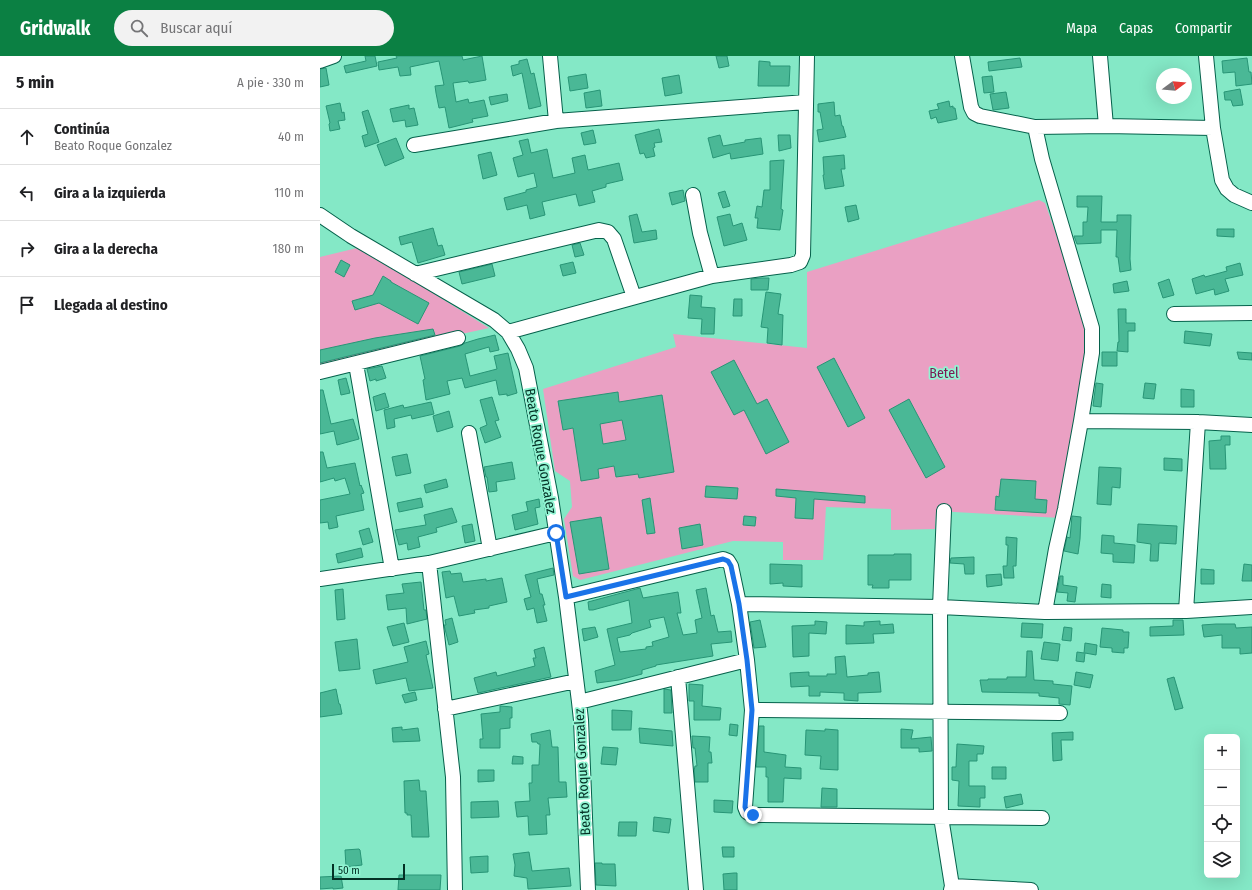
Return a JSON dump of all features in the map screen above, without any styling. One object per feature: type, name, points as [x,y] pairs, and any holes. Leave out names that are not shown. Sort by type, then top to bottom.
[{"type":"street","points":[[320,61],[334,56]]},
{"type":"street","points":[[550,56],[556,121]]},
{"type":"street","points":[[508,332],[712,276],[791,265],[800,262],[803,255],[807,56]]},
{"type":"street","points":[[962,56],[971,107],[974,113],[980,116],[1035,127],[1106,126],[1213,128]]},
{"type":"street","points":[[1100,56],[1106,126]]},
{"type":"street","points":[[1206,56],[1213,128],[1222,180],[1226,189],[1234,195],[1252,203]]},
{"type":"street","points":[[414,145],[556,121],[806,102]]},
{"type":"street","points":[[1035,127],[1042,159],[1092,328],[1092,353],[1081,421],[1056,549],[1046,612]]},
{"type":"street","points":[[693,194],[700,233],[712,276]]},
{"type":"street","name":"Beato Roque Gonzalez","points":[[320,215],[351,236],[494,320],[508,332],[518,349],[526,368],[556,533],[566,597],[579,702],[588,890]]},
{"type":"street","points":[[415,274],[599,230],[608,232],[614,239],[634,298]]},
{"type":"street","points":[[1174,314],[1252,313]]},
{"type":"street","points":[[320,372],[458,338]]},
{"type":"street","points":[[356,364],[392,569]]},
{"type":"street","points":[[1081,421],[1198,422],[1252,425]]},
{"type":"street","points":[[1186,611],[1198,422]]},
{"type":"street","points":[[469,433],[490,549]]},
{"type":"street","points":[[944,512],[940,607],[941,817],[952,888],[1031,890]]},
{"type":"street","points":[[320,579],[428,563],[556,533]]},
{"type":"street","points":[[566,597],[723,559],[728,561],[731,566],[739,604],[752,710],[745,807],[747,812],[753,815],[1042,818]]},
{"type":"street","points":[[428,563],[453,777],[455,890]]},
{"type":"street","points":[[739,604],[940,607],[1046,612],[1186,611],[1252,608]]},
{"type":"street","points":[[579,702],[747,660]]},
{"type":"street","points":[[678,678],[696,890]]},
{"type":"street","points":[[445,709],[576,682]]},
{"type":"street","points":[[752,710],[1060,713]]},
{"type":"green space","name":"Betel","points":[[1039,200],[1045,203],[1090,328],[1061,518],[936,511],[935,529],[891,530],[891,509],[826,507],[823,560],[783,560],[783,542],[733,541],[580,580],[573,576],[564,519],[572,507],[570,481],[555,471],[543,389],[676,347],[673,334],[807,348],[807,272]]},
{"type":"green space","points":[[357,248],[399,272],[489,328],[320,365],[320,257]]},
{"type":"building","points":[[365,56],[375,56],[377,66],[346,73],[344,66],[366,61]]},
{"type":"building","points":[[396,56],[462,56],[463,60],[482,56],[486,80],[469,83],[468,81],[453,83],[456,102],[468,99],[469,103],[484,100],[488,116],[472,119],[473,122],[449,128],[445,107],[439,108],[436,93],[435,86],[444,85],[439,61],[410,67],[411,75],[400,76],[398,67],[379,70],[378,62],[397,58]]},
{"type":"building","points":[[716,56],[727,56],[729,66],[719,68]]},
{"type":"building","points":[[1020,58],[1022,67],[989,71],[988,62]]},
{"type":"building","points":[[1247,58],[1249,72],[1251,72],[1252,84],[1236,86],[1235,72],[1223,73],[1222,61]]},
{"type":"building","points":[[527,59],[531,74],[534,73],[541,106],[529,109],[522,73],[513,76],[511,66],[519,64],[519,61]]},
{"type":"building","points":[[759,61],[770,62],[770,66],[790,66],[789,86],[758,86]]},
{"type":"building","points":[[326,68],[329,85],[320,87],[320,69]]},
{"type":"building","points":[[586,74],[588,88],[570,91],[568,77]]},
{"type":"building","points":[[679,75],[682,93],[665,96],[662,78]]},
{"type":"building","points":[[992,76],[994,92],[984,93],[982,77]]},
{"type":"building","points":[[1240,89],[1243,105],[1233,106],[1231,100],[1225,100],[1224,92]]},
{"type":"building","points":[[600,90],[602,106],[586,108],[584,93]]},
{"type":"building","points":[[1006,92],[1009,108],[993,110],[990,94]]},
{"type":"building","points":[[507,94],[508,101],[491,105],[489,97]]},
{"type":"building","points":[[949,101],[950,107],[953,106],[953,108],[955,108],[957,119],[938,123],[936,117],[931,119],[929,111],[939,109],[937,104]]},
{"type":"building","points":[[834,102],[835,116],[840,115],[846,137],[819,142],[817,130],[823,129],[820,112],[818,112],[818,104]]},
{"type":"building","points":[[340,103],[342,113],[344,112],[345,120],[338,121],[340,129],[330,131],[330,123],[326,106]]},
{"type":"building","points":[[409,105],[409,109],[414,108],[418,125],[406,127],[405,120],[393,122],[390,109]]},
{"type":"building","points":[[368,110],[379,142],[365,147],[362,136],[368,134],[362,112]]},
{"type":"building","points":[[659,129],[662,142],[654,143],[655,147],[653,148],[655,156],[646,158],[644,153],[640,154],[635,135]]},
{"type":"building","points":[[593,130],[596,143],[584,145],[581,133]]},
{"type":"building","points":[[720,135],[723,146],[745,142],[745,140],[761,138],[763,154],[731,159],[730,153],[713,158],[708,138]]},
{"type":"building","points":[[778,135],[790,135],[791,148],[779,151]]},
{"type":"building","points":[[396,138],[404,158],[385,166],[377,145]]},
{"type":"building","points":[[528,139],[531,153],[547,149],[553,178],[575,173],[572,158],[585,155],[588,170],[619,163],[623,180],[606,184],[606,187],[592,191],[595,202],[579,206],[576,194],[542,202],[545,215],[530,219],[527,205],[507,210],[504,198],[526,192],[526,190],[537,187],[534,173],[518,177],[513,158],[523,155],[519,141]]},
{"type":"building","points":[[491,152],[497,175],[483,179],[478,155]]},
{"type":"building","points":[[844,155],[845,169],[841,169],[844,186],[825,189],[823,157]]},
{"type":"building","points":[[784,160],[781,209],[783,210],[780,230],[757,228],[758,218],[755,218],[757,206],[762,207],[764,190],[770,190],[770,161]]},
{"type":"building","points":[[683,190],[685,201],[672,205],[669,193]]},
{"type":"building","points":[[725,191],[730,206],[723,208],[718,193]]},
{"type":"building","points":[[1077,196],[1102,196],[1101,222],[1117,222],[1117,215],[1131,215],[1131,270],[1120,272],[1118,257],[1116,257],[1117,230],[1101,230],[1101,243],[1077,244],[1074,236],[1083,236],[1083,222],[1087,222],[1088,207],[1077,207]]},
{"type":"building","points":[[856,205],[859,219],[848,222],[845,207]]},
{"type":"building","points":[[637,214],[642,232],[656,230],[657,239],[634,243],[629,216]]},
{"type":"building","points":[[730,214],[733,226],[742,223],[747,240],[724,246],[717,217]]},
{"type":"building","points":[[433,228],[438,246],[442,245],[445,255],[418,263],[412,242],[401,245],[399,237]]},
{"type":"building","points":[[1217,229],[1234,229],[1234,237],[1217,236]]},
{"type":"building","points":[[580,243],[584,255],[575,257],[572,245]]},
{"type":"building","points":[[341,260],[350,265],[344,277],[335,272]]},
{"type":"building","points":[[573,262],[576,273],[563,276],[560,265]]},
{"type":"building","points":[[1240,263],[1243,275],[1225,279],[1229,291],[1215,295],[1214,289],[1196,294],[1192,279],[1204,275],[1205,277],[1227,271],[1226,267]]},
{"type":"building","points":[[492,264],[495,276],[462,284],[459,272]]},
{"type":"building","points":[[383,276],[429,303],[418,324],[379,303],[355,310],[352,301],[373,295]]},
{"type":"building","points":[[769,278],[768,290],[751,290],[751,279]]},
{"type":"building","points":[[1169,279],[1174,295],[1163,298],[1158,283]]},
{"type":"building","points":[[1127,281],[1129,291],[1114,293],[1113,284]]},
{"type":"building","points":[[766,292],[781,294],[778,314],[783,315],[782,345],[767,343],[768,328],[761,327]]},
{"type":"building","points":[[690,295],[702,296],[701,307],[715,308],[714,334],[701,334],[702,319],[688,318]]},
{"type":"building","points":[[734,299],[742,299],[742,316],[733,316]]},
{"type":"building","points":[[1118,309],[1126,309],[1126,323],[1135,323],[1135,331],[1128,331],[1128,352],[1117,351],[1119,342]]},
{"type":"building","points":[[433,329],[435,335],[320,363],[320,350],[375,338]]},
{"type":"building","points":[[1185,331],[1212,334],[1210,346],[1184,343]]},
{"type":"building","points":[[495,335],[499,350],[490,352],[489,347],[465,354],[470,376],[497,369],[494,356],[508,353],[517,393],[507,396],[507,394],[499,395],[496,380],[465,388],[462,378],[447,381],[450,394],[426,400],[423,380],[425,379],[420,356]]},
{"type":"building","points":[[1102,352],[1117,352],[1117,366],[1102,366]]},
{"type":"building","points":[[1237,352],[1252,353],[1252,360],[1239,359]]},
{"type":"building","points":[[834,358],[865,418],[848,427],[817,367]]},
{"type":"building","points":[[734,360],[757,404],[767,399],[789,442],[766,454],[744,410],[734,415],[711,372]]},
{"type":"building","points":[[382,366],[386,378],[370,381],[367,369]]},
{"type":"building","points":[[346,378],[350,393],[341,395],[338,380]]},
{"type":"building","points":[[1096,383],[1103,384],[1101,407],[1093,406]]},
{"type":"building","points":[[1145,383],[1156,384],[1154,399],[1143,398]]},
{"type":"building","points":[[1181,389],[1194,390],[1194,407],[1181,407]]},
{"type":"building","points":[[320,390],[323,390],[331,424],[353,419],[359,439],[337,445],[334,431],[320,434]]},
{"type":"building","points":[[618,392],[619,402],[662,395],[674,472],[639,478],[638,474],[616,477],[614,466],[598,469],[599,478],[581,481],[573,428],[563,430],[558,401]],"holes":[[[622,420],[626,440],[603,444],[600,424]]]},
{"type":"building","points":[[385,393],[389,407],[376,411],[373,397]]},
{"type":"building","points":[[492,397],[499,420],[495,421],[501,437],[485,443],[480,428],[487,425],[480,400]]},
{"type":"building","points":[[909,399],[945,467],[926,478],[889,410]]},
{"type":"building","points":[[431,402],[434,414],[412,419],[411,415],[394,419],[395,427],[387,429],[384,410],[403,405],[404,408]]},
{"type":"building","points":[[449,411],[453,427],[437,432],[433,416]]},
{"type":"building","points":[[1221,436],[1230,436],[1230,445],[1225,445],[1226,469],[1210,469],[1209,441],[1221,440]]},
{"type":"building","points":[[320,452],[323,452],[327,468],[355,463],[360,486],[361,485],[364,493],[361,494],[364,510],[336,516],[338,527],[329,529],[328,522],[320,523],[320,500],[350,494],[345,478],[335,481],[334,478],[320,482]]},
{"type":"building","points":[[407,454],[411,473],[396,476],[392,457]]},
{"type":"building","points":[[1164,458],[1182,459],[1182,471],[1164,470]]},
{"type":"building","points":[[512,462],[515,479],[496,482],[497,491],[489,492],[484,467]]},
{"type":"building","points":[[1099,467],[1121,468],[1120,488],[1112,487],[1111,505],[1097,504]]},
{"type":"building","points":[[446,479],[448,487],[426,493],[424,485]]},
{"type":"building","points":[[1001,479],[1036,481],[1035,499],[1047,500],[1046,513],[995,510],[996,496],[999,497]]},
{"type":"building","points":[[706,486],[738,488],[737,499],[705,497]]},
{"type":"building","points":[[776,489],[865,496],[865,503],[814,499],[813,519],[795,518],[796,498],[776,496]]},
{"type":"building","points":[[421,498],[423,507],[399,512],[397,503]]},
{"type":"building","points":[[650,498],[655,533],[647,534],[642,500]]},
{"type":"building","points":[[539,499],[540,507],[535,508],[538,524],[515,530],[512,515],[528,511],[526,502]]},
{"type":"building","points":[[452,508],[457,522],[436,528],[437,532],[418,537],[420,547],[408,550],[407,543],[399,545],[395,530],[426,525],[424,515]]},
{"type":"building","points":[[744,516],[756,517],[755,526],[743,525]]},
{"type":"building","points":[[1072,516],[1081,517],[1078,554],[1064,551],[1067,537],[1070,538]]},
{"type":"building","points":[[601,517],[609,569],[579,574],[570,522]]},
{"type":"building","points":[[472,524],[475,541],[465,543],[462,526]]},
{"type":"building","points":[[700,524],[703,545],[682,549],[679,528]]},
{"type":"building","points":[[1138,524],[1177,526],[1176,544],[1159,543],[1158,561],[1150,561],[1151,544],[1137,542]]},
{"type":"building","points":[[369,528],[373,542],[363,545],[359,531]]},
{"type":"building","points":[[1102,535],[1114,536],[1114,543],[1135,545],[1134,563],[1113,562],[1113,554],[1101,553]]},
{"type":"building","points":[[1006,537],[1017,538],[1016,566],[1013,566],[1014,578],[1004,578],[1003,566],[1007,566],[1008,545],[1006,545]]},
{"type":"building","points":[[361,548],[363,557],[338,563],[336,554]]},
{"type":"building","points":[[911,554],[911,580],[889,580],[889,588],[872,588],[873,585],[868,585],[868,555]]},
{"type":"building","points":[[974,557],[974,574],[965,574],[964,564],[950,563],[951,558]]},
{"type":"building","points":[[770,564],[802,565],[802,587],[783,586],[783,583],[770,584]]},
{"type":"building","points":[[1244,564],[1252,565],[1252,581],[1242,581]]},
{"type":"building","points":[[553,568],[554,575],[537,579],[540,594],[542,594],[545,605],[543,605],[547,621],[537,623],[534,608],[527,610],[524,599],[531,597],[525,575]]},
{"type":"building","points":[[1201,569],[1214,570],[1214,584],[1201,584]]},
{"type":"building","points":[[450,571],[451,574],[461,573],[463,582],[486,579],[486,581],[502,578],[507,602],[489,606],[489,608],[474,610],[475,613],[459,616],[454,596],[446,598],[442,572]]},
{"type":"building","points":[[1001,574],[1002,585],[987,587],[986,575]]},
{"type":"building","points":[[1060,576],[1063,576],[1063,585],[1077,587],[1075,602],[1067,601],[1068,593],[1057,592]]},
{"type":"building","points":[[421,582],[424,610],[426,610],[427,619],[407,624],[406,608],[388,610],[386,595],[404,593],[402,584]]},
{"type":"building","points":[[1102,584],[1111,585],[1111,598],[1101,597]]},
{"type":"building","points":[[640,588],[643,598],[678,592],[681,613],[677,613],[683,635],[697,633],[695,620],[702,618],[696,590],[706,588],[711,616],[714,615],[718,632],[731,631],[732,642],[711,644],[713,656],[656,665],[642,670],[642,674],[619,680],[597,683],[595,671],[615,665],[607,629],[632,623],[629,600],[593,610],[589,610],[588,602]],"holes":[[[664,617],[669,637],[652,642],[653,646],[646,647],[646,649],[620,652],[617,638],[651,627],[649,620]]]},
{"type":"building","points":[[343,589],[345,619],[337,620],[335,590]]},
{"type":"building","points":[[452,618],[458,642],[449,645],[444,625],[446,625],[445,620]]},
{"type":"building","points":[[760,620],[766,647],[754,648],[750,622]]},
{"type":"building","points":[[1173,620],[1183,620],[1184,635],[1150,636],[1150,627],[1173,626]]},
{"type":"building","points":[[815,621],[827,622],[826,634],[809,633],[809,656],[793,657],[792,626],[815,625]]},
{"type":"building","points":[[880,621],[880,625],[893,624],[894,633],[873,634],[874,643],[846,644],[846,625],[864,626],[864,622]]},
{"type":"building","points":[[404,623],[409,642],[393,646],[387,627]]},
{"type":"building","points":[[1022,623],[1043,624],[1042,638],[1021,637]]},
{"type":"building","points":[[1235,624],[1236,628],[1252,627],[1252,653],[1240,654],[1240,648],[1222,648],[1222,635],[1204,637],[1202,625]]},
{"type":"building","points":[[595,627],[598,637],[584,641],[582,629]]},
{"type":"building","points":[[1064,627],[1072,628],[1071,641],[1062,640]]},
{"type":"building","points":[[1102,628],[1129,632],[1128,648],[1124,648],[1124,653],[1112,652],[1112,648],[1100,647]]},
{"type":"building","points":[[357,639],[360,669],[339,671],[335,642]]},
{"type":"building","points":[[426,641],[429,654],[426,655],[433,688],[409,691],[406,678],[376,684],[373,670],[408,662],[404,647]]},
{"type":"building","points":[[1044,642],[1060,644],[1058,661],[1041,659]]},
{"type":"building","points":[[1085,643],[1097,645],[1096,655],[1085,653],[1084,662],[1076,661],[1077,652],[1084,653]]},
{"type":"building","points":[[544,647],[551,677],[478,693],[474,678],[496,672],[497,676],[535,666],[533,658],[536,658],[534,650]]},
{"type":"building","points":[[1027,651],[1032,651],[1034,680],[1053,681],[1053,684],[1072,686],[1070,705],[1059,704],[1059,698],[1039,696],[1039,693],[982,692],[980,680],[1007,679],[1007,677],[1026,677]]},
{"type":"building","points":[[845,656],[847,677],[868,675],[868,673],[879,672],[881,692],[858,693],[858,701],[844,700],[844,693],[820,692],[820,696],[809,696],[809,686],[791,687],[790,673],[809,672],[809,676],[827,676],[827,674],[836,674],[835,657]]},
{"type":"building","points":[[1076,672],[1093,675],[1090,688],[1074,685]]},
{"type":"building","points":[[1174,677],[1183,708],[1175,710],[1167,679]]},
{"type":"building","points":[[689,684],[703,685],[702,706],[721,708],[720,720],[694,720],[694,701],[689,701]]},
{"type":"building","points":[[336,689],[342,714],[320,717],[320,693]]},
{"type":"building","points":[[664,689],[671,690],[672,713],[664,713]]},
{"type":"building","points":[[415,692],[417,700],[405,703],[402,695]]},
{"type":"building","points":[[500,706],[512,707],[510,728],[500,729],[500,748],[480,748],[480,739],[483,739],[481,714],[500,712]]},
{"type":"building","points":[[612,710],[632,711],[631,730],[612,730]]},
{"type":"building","points":[[730,724],[738,725],[737,736],[729,735]]},
{"type":"building","points":[[759,726],[764,726],[764,752],[786,755],[785,767],[801,768],[801,779],[784,778],[783,802],[768,802],[768,777],[766,777],[766,767],[756,767]]},
{"type":"building","points":[[402,727],[402,730],[418,728],[420,741],[393,742],[392,728]]},
{"type":"building","points":[[639,728],[672,731],[673,746],[640,743]]},
{"type":"building","points":[[825,729],[838,730],[838,770],[820,769],[821,756],[805,755],[806,730],[825,731]]},
{"type":"building","points":[[901,729],[913,730],[911,739],[931,737],[932,751],[919,752],[919,748],[901,748]]},
{"type":"building","points":[[550,730],[552,747],[558,747],[559,782],[566,782],[567,797],[548,798],[550,815],[546,815],[547,834],[529,835],[528,816],[517,817],[515,802],[530,801],[529,783],[532,783],[532,765],[539,765],[540,744],[537,742],[532,742],[531,734]]},
{"type":"building","points":[[1073,732],[1073,740],[1061,740],[1062,760],[1053,761],[1052,733]]},
{"type":"building","points":[[692,736],[710,737],[709,752],[711,752],[712,763],[708,763],[708,782],[695,782],[694,771],[695,766],[697,766]]},
{"type":"building","points":[[957,744],[984,746],[983,754],[977,754],[977,761],[969,761],[969,786],[985,786],[985,798],[980,798],[980,807],[958,806],[959,781],[952,780],[952,767],[956,767]]},
{"type":"building","points":[[603,747],[618,748],[616,765],[601,764]]},
{"type":"building","points":[[513,756],[523,757],[523,764],[512,764]]},
{"type":"building","points":[[992,767],[1006,767],[1006,779],[992,779]]},
{"type":"building","points":[[478,770],[494,770],[494,781],[478,782]]},
{"type":"building","points":[[419,780],[420,791],[426,791],[429,837],[412,837],[411,815],[407,815],[407,813],[405,813],[404,781]]},
{"type":"building","points":[[822,788],[837,789],[837,807],[821,807]]},
{"type":"building","points":[[1021,794],[1023,804],[1006,808],[1004,797]]},
{"type":"building","points":[[714,800],[733,801],[732,813],[714,812]]},
{"type":"building","points":[[498,801],[499,817],[471,818],[471,802]]},
{"type":"building","points":[[654,817],[671,819],[669,833],[653,831]]},
{"type":"building","points":[[619,822],[637,822],[636,836],[618,836]]},
{"type":"building","points":[[722,847],[734,847],[734,857],[723,857]]},
{"type":"building","points":[[359,849],[362,865],[346,867],[345,850]]},
{"type":"building","points":[[529,852],[532,871],[569,868],[571,886],[528,889],[527,878],[514,876],[515,865],[513,854]]},
{"type":"building","points":[[488,856],[488,872],[471,873],[470,857]]},
{"type":"building","points":[[595,863],[615,864],[616,886],[596,885]]},
{"type":"building","points":[[737,873],[737,890],[724,890],[723,874]]},
{"type":"building","points":[[399,875],[441,875],[440,890],[398,890]]},
{"type":"building","points":[[341,876],[343,888],[320,889],[320,877]]},
{"type":"route","points":[[556,533],[566,597],[723,559],[728,561],[731,566],[739,604],[752,710],[745,807],[747,812],[753,815]]}]
